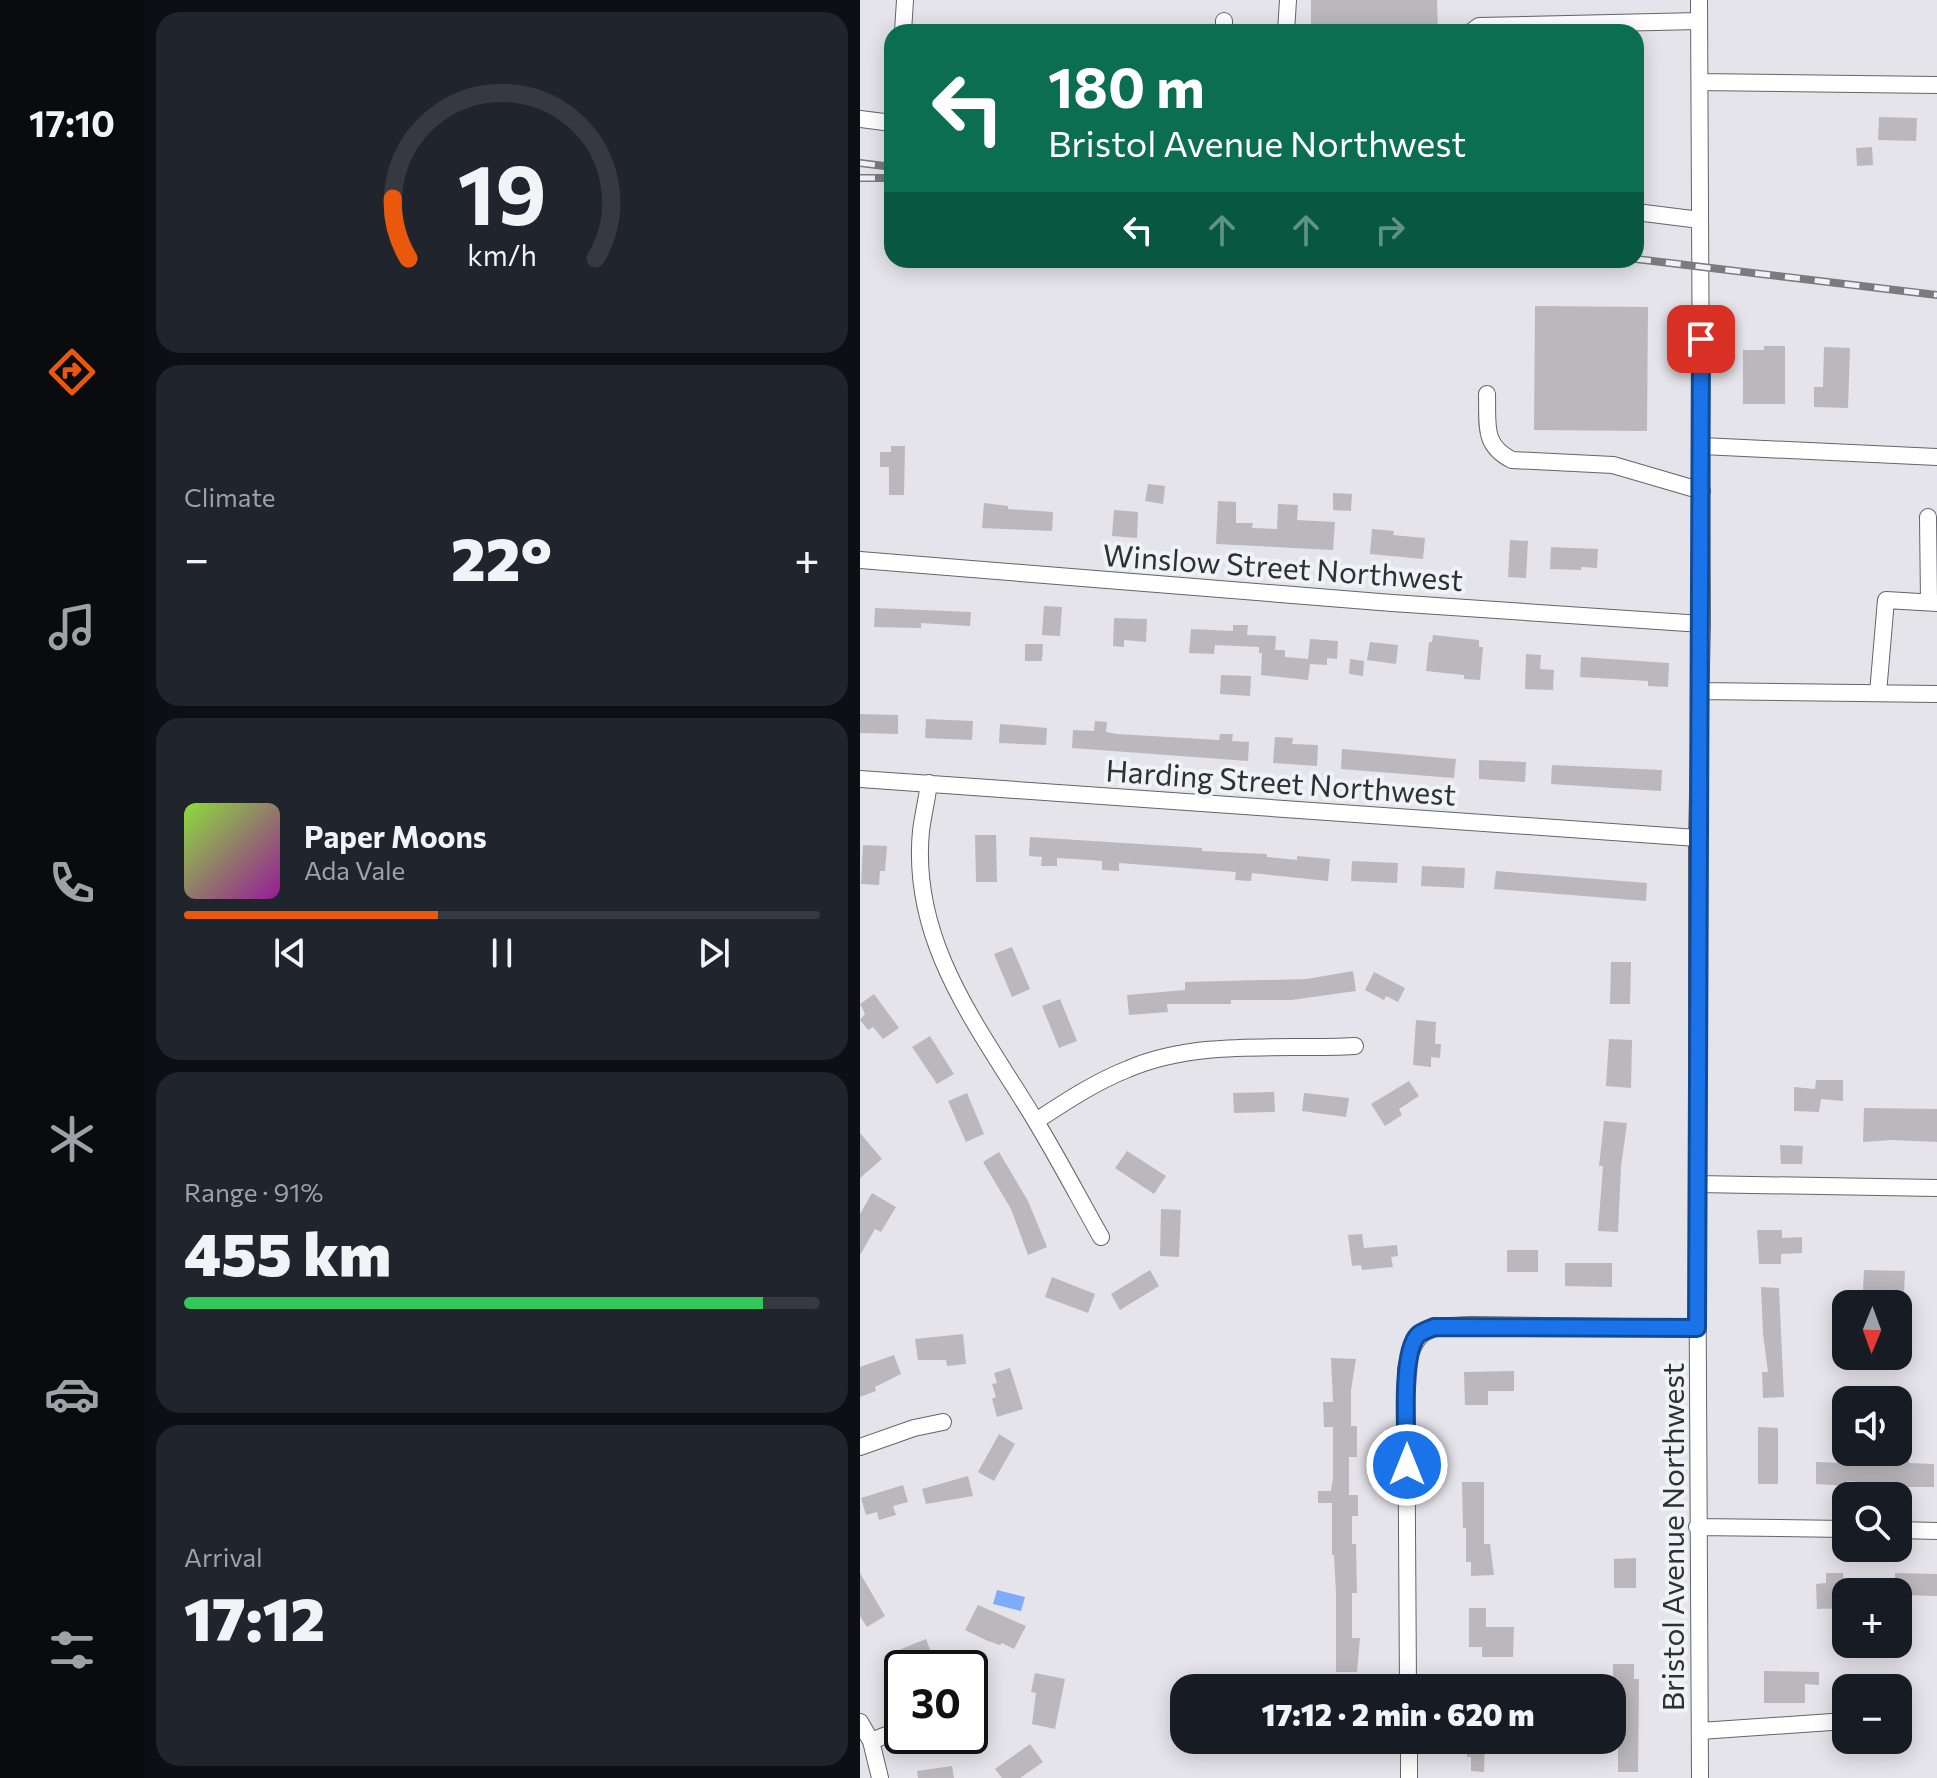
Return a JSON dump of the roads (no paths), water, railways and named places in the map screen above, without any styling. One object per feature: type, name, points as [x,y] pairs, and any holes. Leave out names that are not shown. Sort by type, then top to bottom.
[{"type":"street","points":[[904,24],[905,0]]},
{"type":"street","points":[[1286,24],[1288,0]]},
{"type":"street","name":"Bristol Avenue Northwest","points":[[1699,0],[1702,624],[1697,838],[1697,1527],[1700,1778]]},
{"type":"street","points":[[1567,24],[1699,21]]},
{"type":"street","points":[[1700,82],[1937,85]]},
{"type":"street","points":[[860,119],[884,122]]},
{"type":"street","points":[[1644,213],[1700,220]]},
{"type":"street","points":[[1487,394],[1488,435],[1497,453],[1512,460],[1613,465],[1702,491]]},
{"type":"street","points":[[1702,446],[1937,457]]},
{"type":"street","points":[[1878,693],[1886,600],[1933,602],[1932,542],[1928,517]]},
{"type":"street","name":"Winslow Street Northwest","points":[[860,560],[1702,624]]},
{"type":"street","points":[[1701,691],[1937,694]]},
{"type":"street","name":"Harding Street Northwest","points":[[860,779],[1697,838]]},
{"type":"street","points":[[929,783],[921,833],[922,877],[928,916],[940,957],[965,1010],[1036,1121],[1101,1237]]},
{"type":"street","points":[[1036,1121],[1102,1081],[1142,1063],[1203,1050],[1355,1046]]},
{"type":"street","points":[[1697,1184],[1937,1188]]},
{"type":"street","points":[[1408,1674],[1406,1370],[1417,1335],[1434,1327],[1471,1325],[1697,1328]]},
{"type":"street","points":[[860,1447],[914,1428],[943,1422]]},
{"type":"street","points":[[1697,1527],[1832,1529]]},
{"type":"street","points":[[1912,1530],[1937,1531]]},
{"type":"street","points":[[860,1722],[871,1741],[880,1778]]},
{"type":"street","points":[[1700,1731],[1832,1722]]},
{"type":"street","points":[[871,1741],[884,1736]]},
{"type":"street","points":[[1409,1754],[1409,1778]]},
{"type":"water","points":[[997,1590],[1025,1597],[1021,1611],[993,1604]]},
{"type":"railway","points":[[860,163],[884,166]]},
{"type":"railway","points":[[860,178],[884,178]]},
{"type":"railway","points":[[1644,260],[1937,295]]}]
